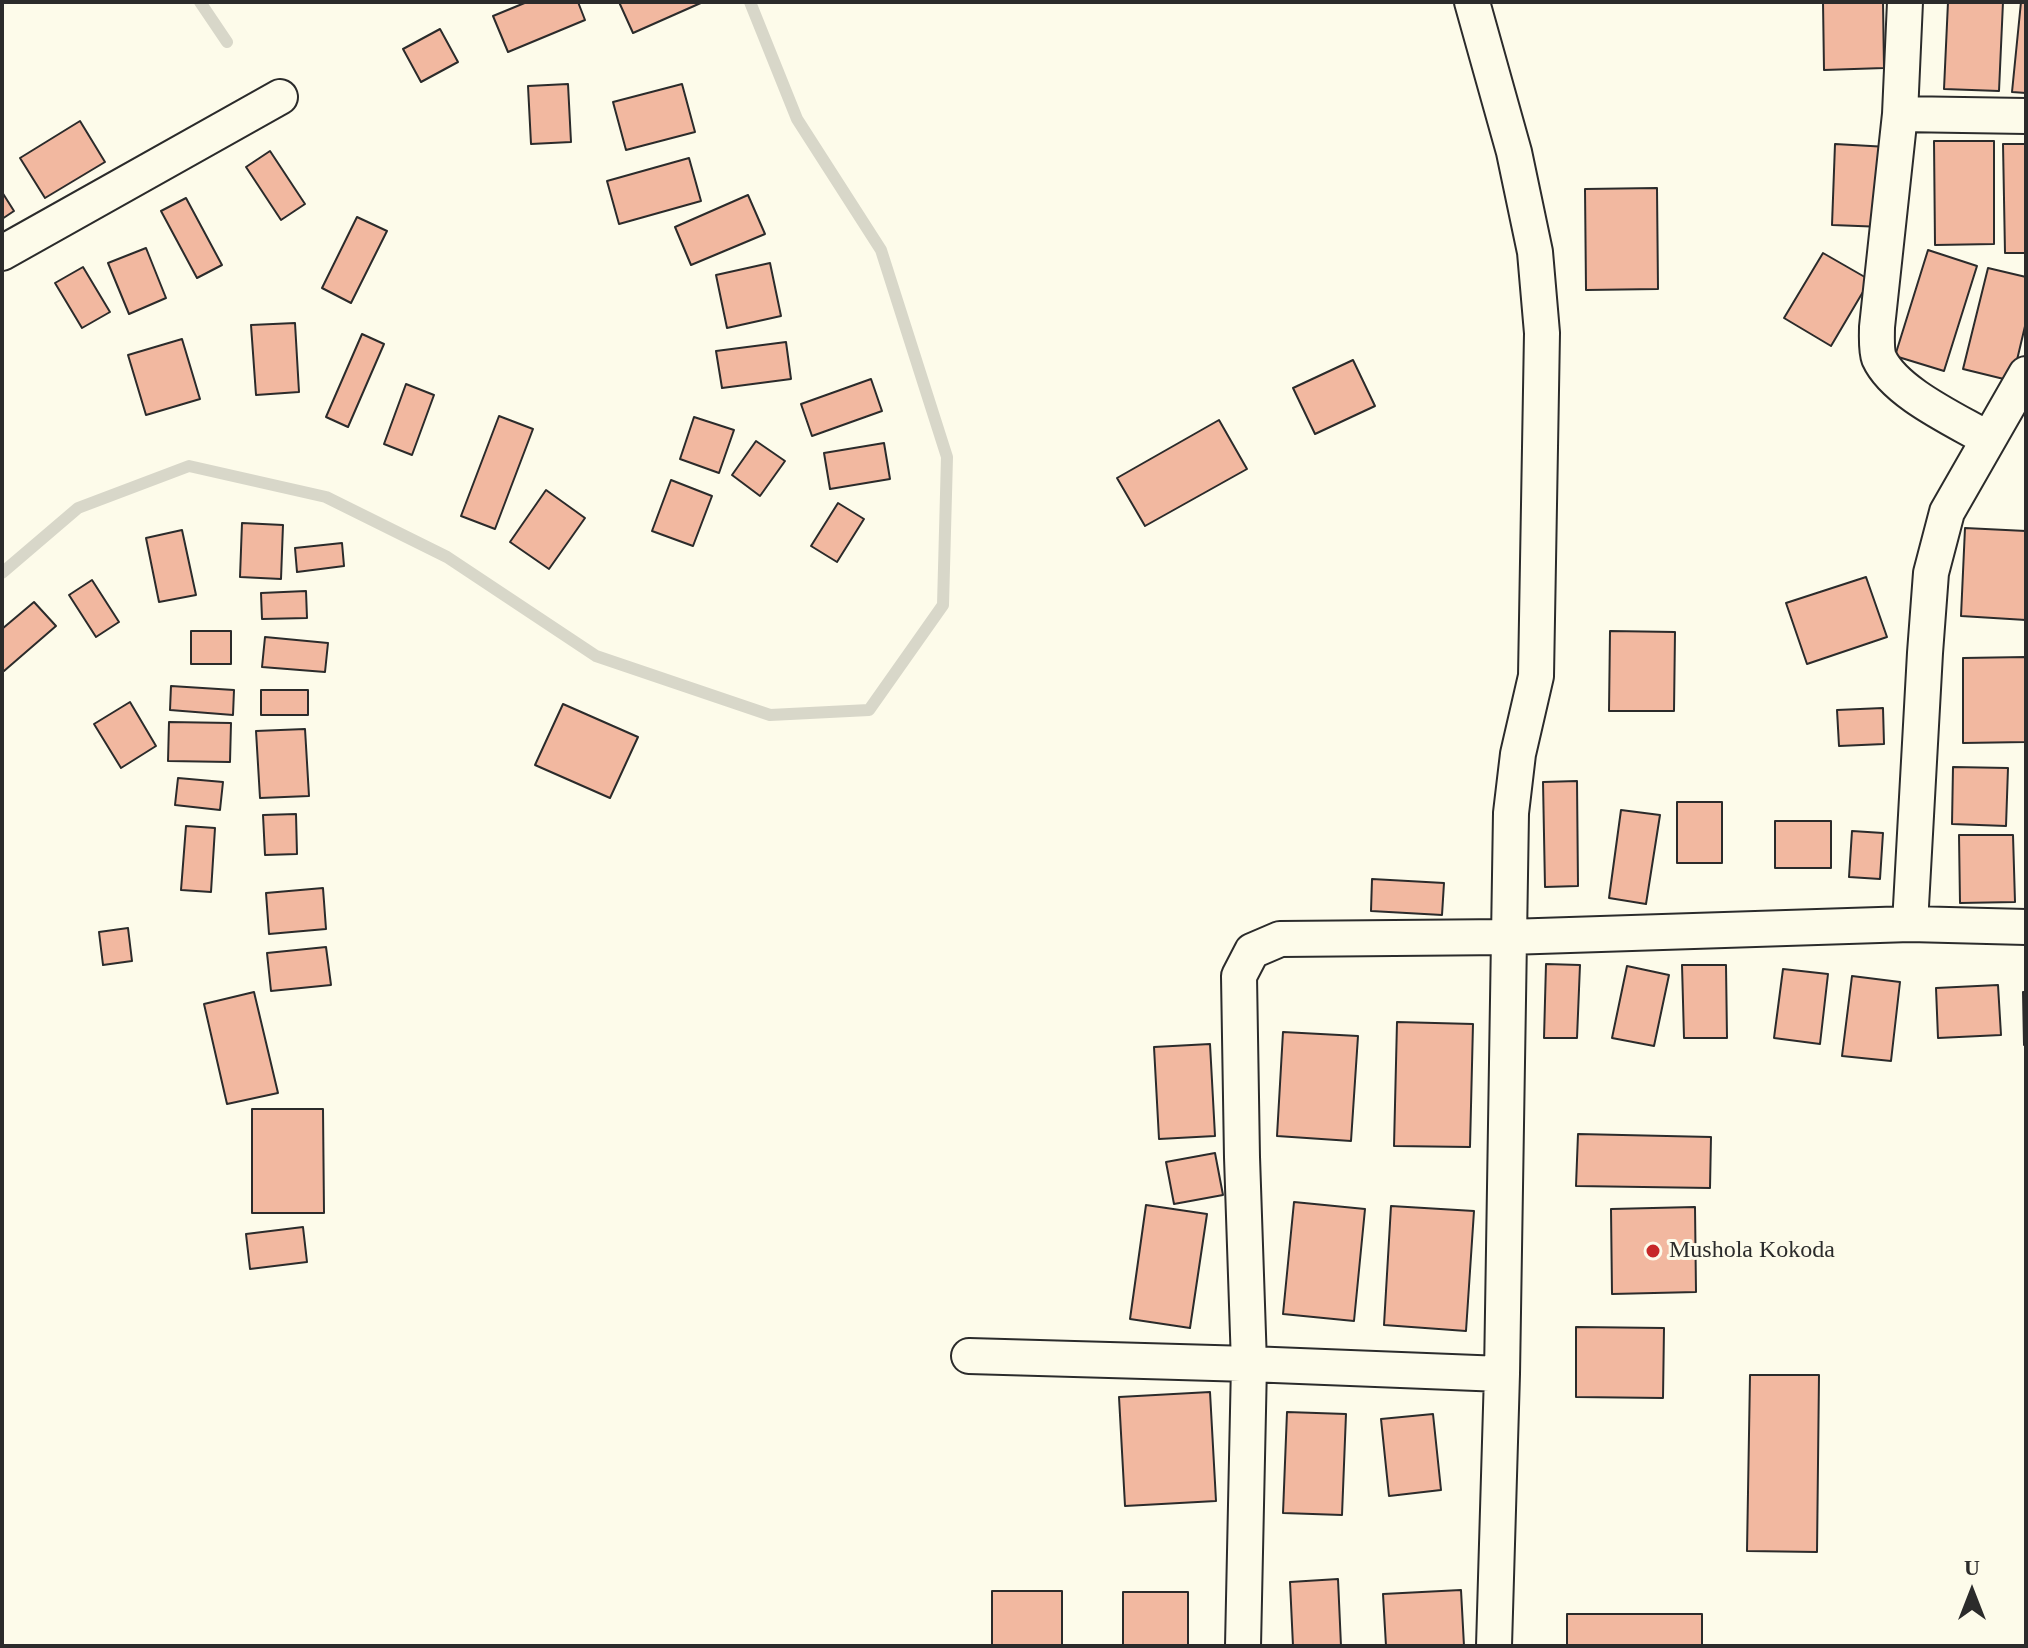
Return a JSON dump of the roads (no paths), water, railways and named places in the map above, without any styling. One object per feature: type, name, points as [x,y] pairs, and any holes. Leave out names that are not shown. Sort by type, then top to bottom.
[{"type":"street","points":[[1472,2],[1514,152],[1535,252],[1542,333],[1536,676],[1518,754],[1511,813],[1502,1374],[1494,1646]]},
{"type":"street","points":[[1905,2],[1900,114],[1877,327],[1878,356],[1894,379],[1916,397],[1988,439]]},
{"type":"street","points":[[2,253],[280,97]]},
{"type":"street","points":[[1900,114],[2026,116]]},
{"type":"street","points":[[1910,924],[1931,573],[1947,512],[2026,374]]},
{"type":"street","points":[[1243,1646],[1249,1364],[1239,976],[1252,951],[1280,939],[1508,937],[1910,924],[2026,927]]},
{"type":"street","points":[[969,1356],[1502,1374]]},
{"type":"waterway","points":[[200,2],[227,42]]},
{"type":"waterway","points":[[2,573],[78,508],[189,466],[326,497],[447,557],[596,656],[770,715],[869,710],[943,605],[947,457],[881,250],[797,119],[750,2]]},
{"type":"place","name":"Mushola Kokoda","points":[[1653,1251]]}]
